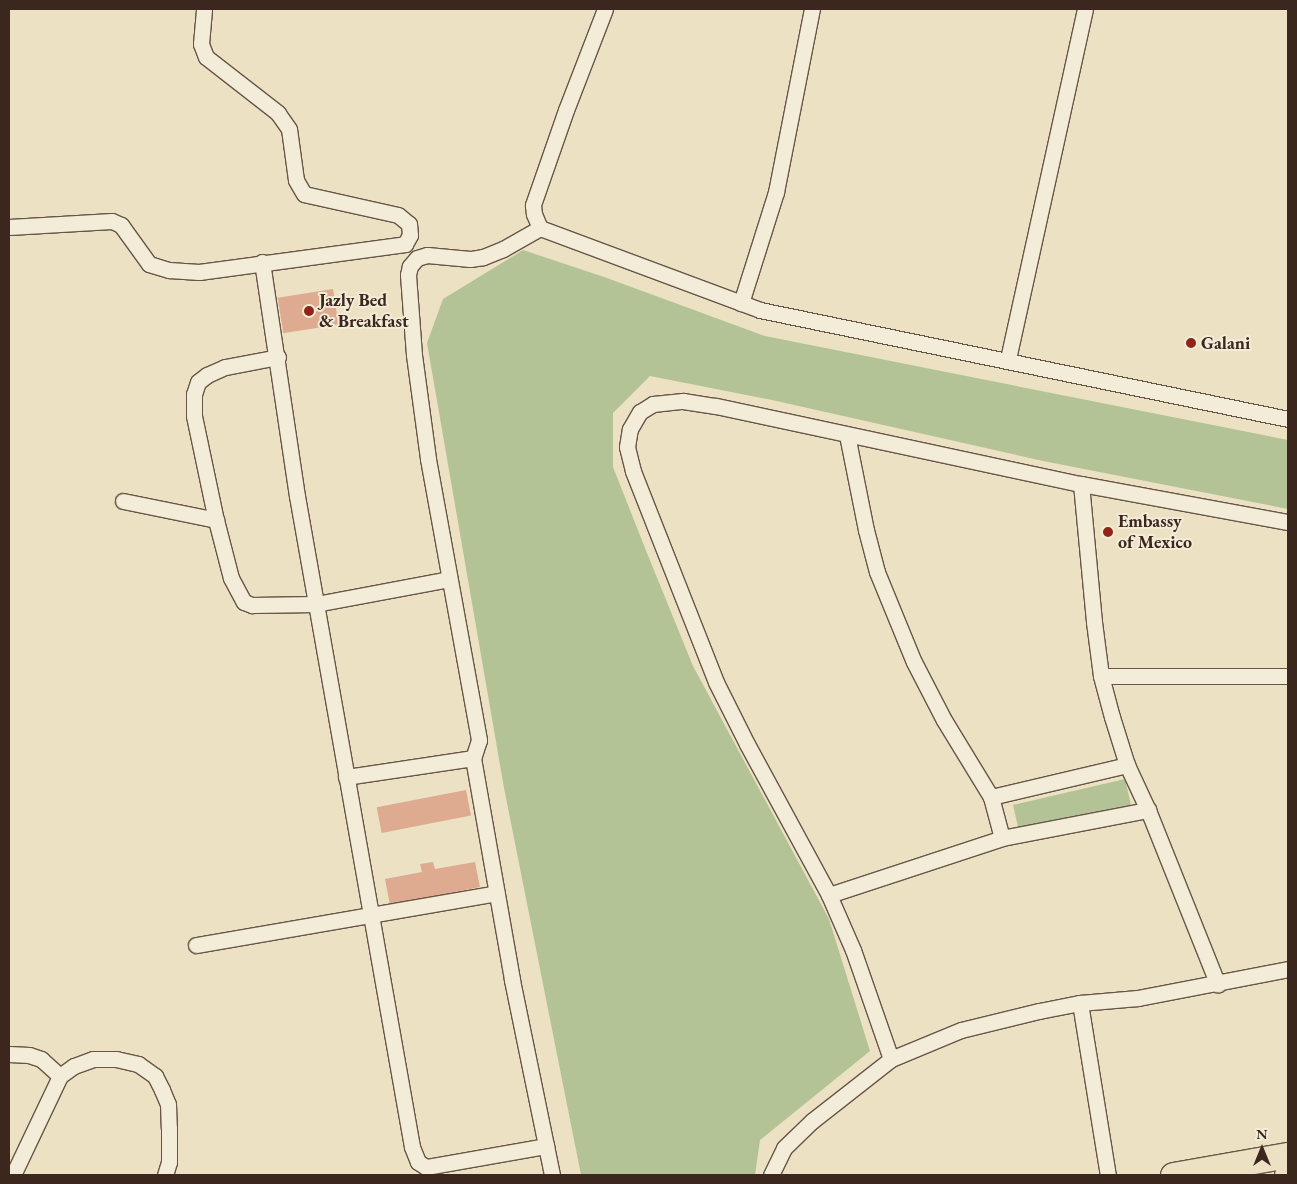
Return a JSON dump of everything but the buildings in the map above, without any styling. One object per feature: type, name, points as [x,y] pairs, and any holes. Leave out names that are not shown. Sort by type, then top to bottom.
[{"type":"main road","points":[[1173,1175],[1288,1154]]},
{"type":"street","points":[[204,9],[201,44],[206,57],[278,113],[289,129],[296,180],[304,194],[398,215],[409,224],[410,234],[405,244]]},
{"type":"street","points":[[540,228],[533,205],[566,110],[605,9]]},
{"type":"street","points":[[741,303],[776,192],[812,9]]},
{"type":"street","points":[[1008,359],[1085,9]]},
{"type":"street","points":[[9,227],[112,221],[121,225],[149,264],[169,270],[199,272],[405,244]]},
{"type":"street","points":[[540,228],[504,249],[483,257],[470,259],[427,255],[417,258],[410,266],[408,275],[414,355],[428,459],[479,740],[473,758],[496,893],[552,1175]]},
{"type":"street","points":[[540,228],[741,303],[800,320],[1008,359],[1288,419]]},
{"type":"street","points":[[405,244],[417,258]]},
{"type":"street","points":[[262,262],[278,356],[296,486],[370,917],[412,1147],[418,1162],[426,1166],[546,1146]]},
{"type":"street","points":[[278,356],[225,367],[207,375],[198,382],[194,394],[194,416],[216,520],[231,578],[244,602],[252,605],[270,606],[316,604],[449,579]]},
{"type":"street","points":[[890,1059],[853,950],[829,895],[747,744],[716,682],[633,471],[627,447],[630,429],[640,412],[653,404],[683,401],[1081,484],[1288,522]]},
{"type":"street","points":[[847,435],[866,530],[877,572],[922,678],[944,720],[991,797],[1002,838]]},
{"type":"street","points":[[1081,484],[1101,676],[1127,765],[1148,810],[1218,984]]},
{"type":"street","points":[[123,501],[216,520]]},
{"type":"street","points":[[1101,676],[1288,676]]},
{"type":"street","points":[[346,777],[473,758]]},
{"type":"street","points":[[991,797],[1127,765]]},
{"type":"street","points":[[829,895],[1002,838],[1148,810]]},
{"type":"street","points":[[196,945],[370,917],[496,893]]},
{"type":"street","points":[[771,1175],[784,1148],[812,1121],[890,1059],[961,1030],[993,1021],[1080,1003],[1138,998],[1288,969]]},
{"type":"street","points":[[1080,1003],[1108,1175]]},
{"type":"street","points":[[9,1054],[29,1055],[41,1059],[60,1076]]},
{"type":"street","points":[[13,1175],[60,1076],[74,1066],[93,1059],[116,1059],[138,1064],[155,1076],[168,1104],[168,1162],[166,1175]]},
{"type":"green space","points":[[523,250],[607,278],[765,336],[1288,440],[1288,509],[1043,461],[772,400],[650,376],[613,413],[613,467],[647,553],[693,666],[829,919],[870,1051],[760,1140],[755,1175],[581,1175],[504,788],[427,343],[443,299]]},
{"type":"green space","points":[[1125,779],[1131,805],[1019,831],[1013,805]]},
{"type":"place","name":"Jazly Bed & Breakfast","points":[[309,311]]},
{"type":"place","name":"Galani","points":[[1191,343]]},
{"type":"place","name":"Embassy of Mexico","points":[[1108,532]]}]
